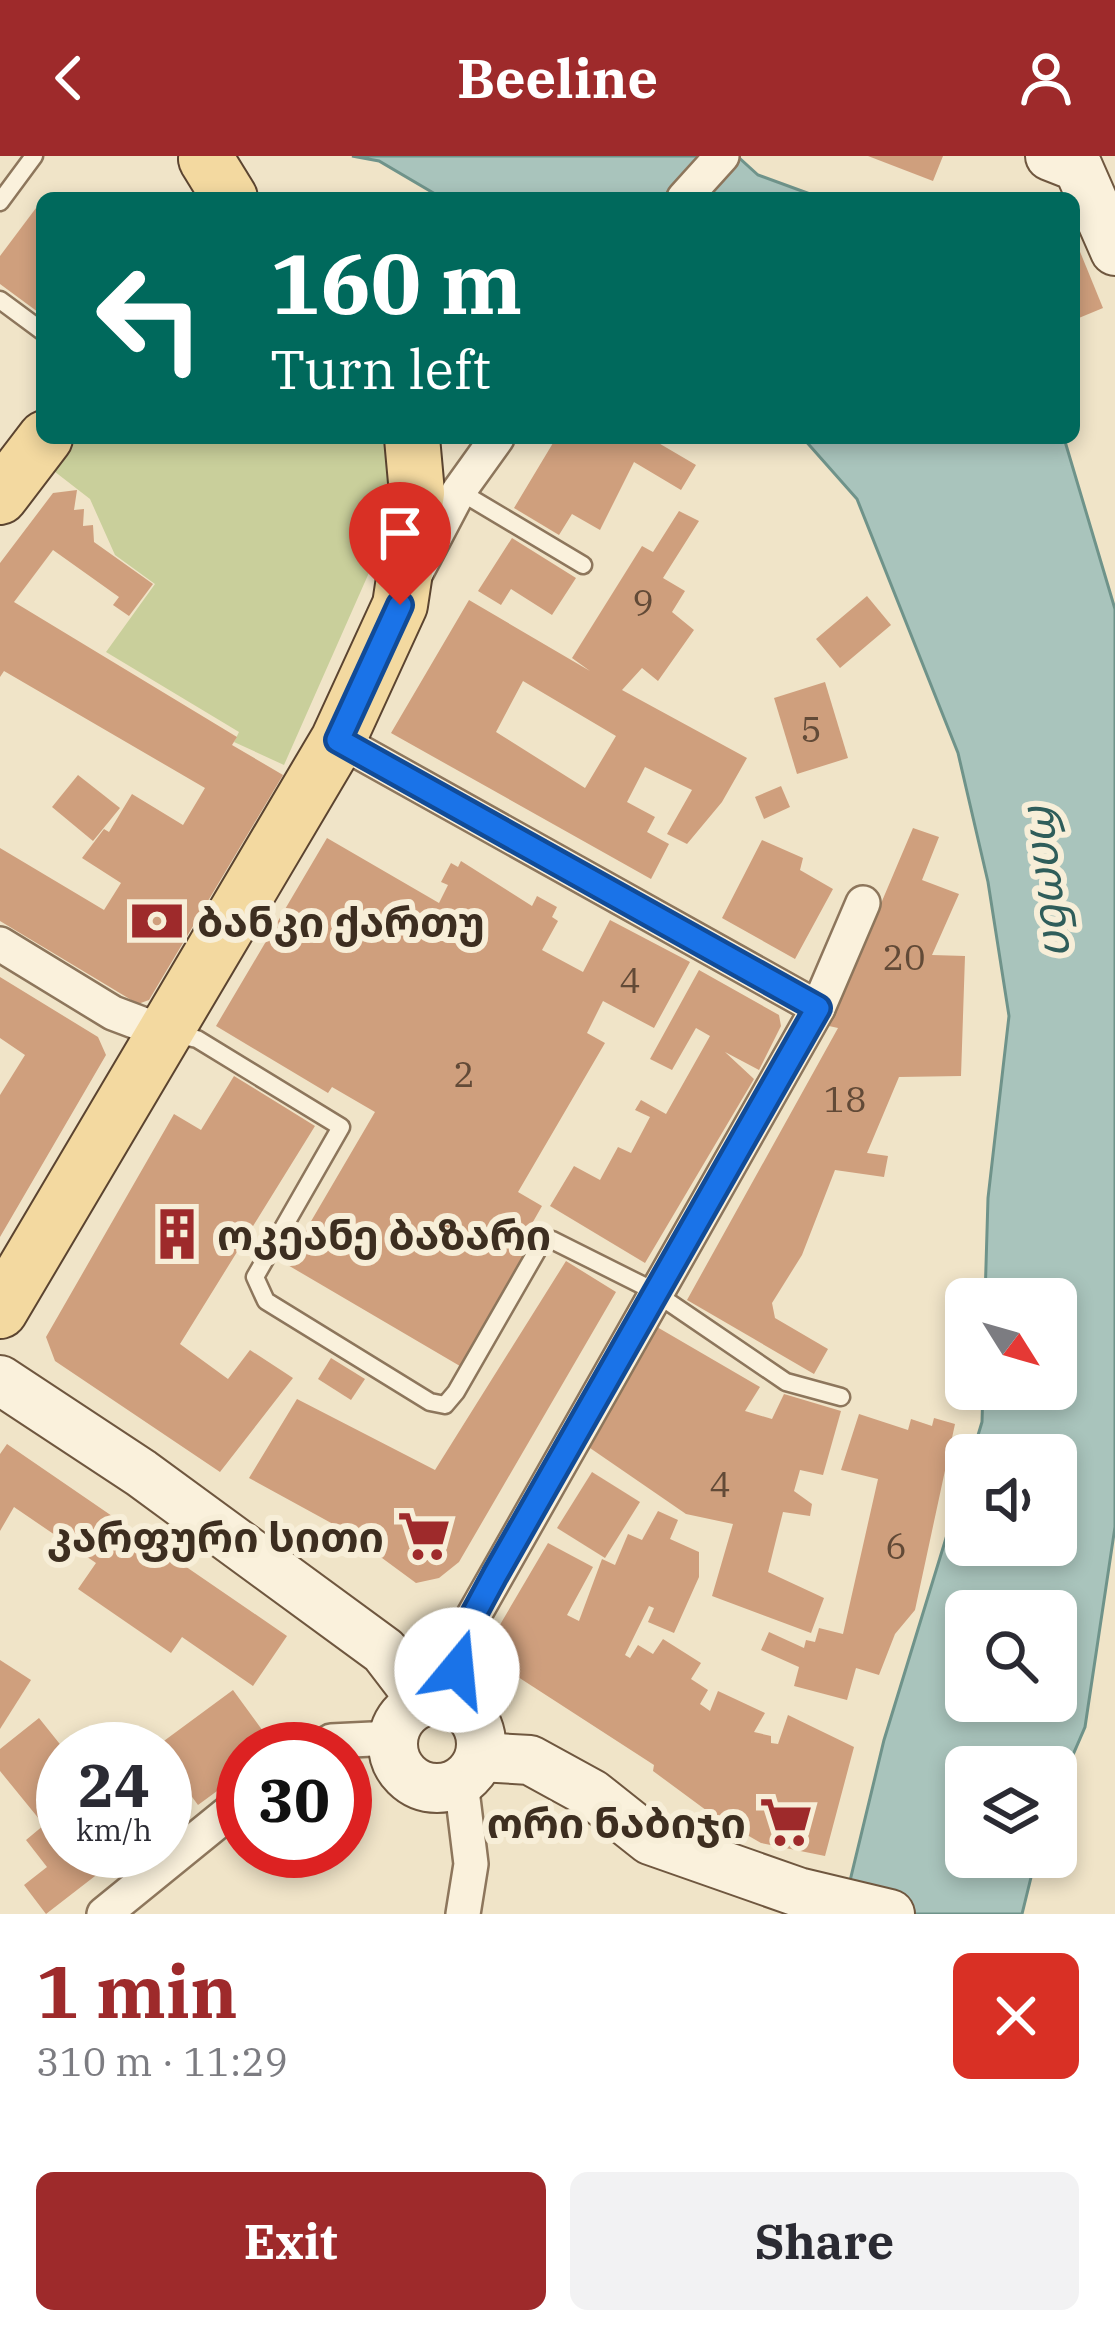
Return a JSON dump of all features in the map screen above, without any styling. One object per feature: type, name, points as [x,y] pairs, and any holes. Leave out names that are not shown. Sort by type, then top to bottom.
[{"type":"main road","points":[[1064,162],[1115,251]]},
{"type":"main road","points":[[0,497],[40,444]]},
{"type":"main road","points":[[0,1311],[338,740],[400,605],[417,494],[413,444]]},
{"type":"main road","points":[[0,1380],[141,1472],[384,1651],[423,1714]]},
{"type":"main road","points":[[423,1714],[472,1715],[481,1735],[471,1770]]},
{"type":"main road","points":[[423,1714],[394,1755],[413,1782],[446,1789],[471,1770],[530,1760],[592,1794],[650,1840],[798,1892],[890,1914]]},
{"type":"street","points":[[689,192],[722,156]]},
{"type":"street","points":[[400,605],[459,491],[493,444]]},
{"type":"street","points":[[338,740],[818,1008]]},
{"type":"street","points":[[372,1730],[423,1714],[461,1638],[818,1008],[863,903]]},
{"type":"street","points":[[0,944],[113,1013],[166,1033]]},
{"type":"street","points":[[463,1914],[471,1864],[471,1770]]},
{"type":"street","points":[[104,1914],[216,1824]]},
{"type":"lane","points":[[0,202],[34,156]]},
{"type":"lane","points":[[0,300],[36,327]]},
{"type":"lane","points":[[459,491],[583,565]]},
{"type":"lane","points":[[166,1033],[197,1039],[341,1127],[256,1277],[266,1301],[430,1402],[445,1405],[456,1392],[541,1244],[552,1240],[568,1244],[659,1295],[786,1382],[841,1397]]},
{"type":"green space","points":[[68,444],[390,444],[402,498],[284,765],[234,742],[239,732],[106,652],[155,584],[115,555],[90,499],[50,468]]},
{"type":"water","points":[[352,156],[737,156],[758,175],[805,192],[432,192],[379,161]]},
{"type":"water","name":"რიონი","points":[[808,444],[1066,444],[1115,609],[1115,1527],[1085,1727],[1077,1746],[945,1746],[945,1878],[1031,1878],[1022,1914],[842,1914],[884,1740],[945,1541],[945,1566],[1077,1566],[1077,1434],[978,1434],[982,1410],[1077,1410],[1077,1278],[986,1278],[988,1198],[1009,1016],[988,882],[958,753],[857,499]]},
{"type":"building","points":[[868,156],[943,156],[933,181]]},
{"type":"building","points":[[36,208],[36,311],[0,284],[0,256]]},
{"type":"building","points":[[1080,252],[1103,308],[1080,318]]},
{"type":"building","points":[[552,444],[660,444],[696,465],[681,490],[634,462],[600,530],[572,514],[559,535],[514,508]]},
{"type":"building","points":[[77,490],[74,510],[84,509],[83,526],[93,525],[94,542],[153,584],[129,616],[113,605],[119,597],[53,550],[14,602],[237,737],[232,745],[283,775],[149,1000],[138,1004],[0,921],[0,848],[104,910],[121,883],[82,858],[104,829],[109,832],[132,794],[183,825],[205,788],[4,671],[0,677],[0,563],[53,493]]},
{"type":"building","points":[[679,511],[699,521],[663,578],[685,591],[672,612],[694,630],[658,681],[642,668],[622,690],[747,758],[722,802],[687,844],[667,834],[692,790],[645,767],[627,802],[655,817],[647,832],[669,844],[651,879],[391,733],[469,600],[590,671],[572,658],[642,546],[653,552]],"holes":[[[523,681],[616,736],[585,788],[496,732]]]},
{"type":"building","points":[[512,538],[576,578],[552,615],[511,589],[501,605],[478,591]]},
{"type":"building","points":[[867,596],[891,625],[840,668],[816,639]]},
{"type":"building","points":[[825,682],[848,758],[797,774],[774,698]]},
{"type":"building","points":[[78,775],[120,808],[93,841],[52,807]]},
{"type":"building","points":[[781,786],[790,807],[764,819],[755,797]]},
{"type":"building","points":[[913,828],[939,837],[922,880],[959,894],[932,955],[965,956],[961,1076],[899,1077],[867,1153],[888,1156],[884,1177],[835,1170],[802,1255],[772,1303],[775,1318],[828,1349],[814,1374],[687,1300],[838,1028],[829,1026]]},
{"type":"building","points":[[327,838],[439,903],[448,885],[441,882],[451,863],[458,867],[461,861],[532,906],[537,896],[557,907],[552,917],[558,921],[542,950],[583,972],[610,920],[690,962],[654,1028],[603,1001],[587,1033],[605,1043],[518,1192],[542,1206],[517,1250],[530,1259],[465,1369],[286,1264],[375,1112],[332,1087],[328,1093],[216,1026]]},
{"type":"building","points":[[762,840],[803,858],[800,870],[833,889],[795,959],[722,918]]},
{"type":"building","points":[[699,970],[779,1015],[781,1026],[759,1070],[725,1052],[754,1079],[645,1263],[550,1206],[574,1166],[600,1180],[618,1147],[631,1153],[650,1117],[635,1110],[641,1100],[666,1114],[710,1036],[696,1028],[672,1070],[650,1059]]},
{"type":"building","points":[[0,977],[98,1037],[106,1055],[0,1237],[0,1095],[25,1055],[0,1038]]},
{"type":"building","name":"ოკეანე ბაზარი","points":[[234,1076],[315,1126],[180,1344],[228,1379],[250,1350],[293,1378],[220,1472],[55,1361],[46,1337],[174,1114],[201,1130]]},
{"type":"building","points":[[566,1261],[616,1292],[459,1562],[439,1578],[416,1583],[344,1530],[249,1478],[297,1399],[435,1470]]},
{"type":"building","points":[[657,1327],[760,1387],[745,1411],[772,1419],[784,1394],[841,1411],[823,1475],[800,1470],[794,1491],[812,1504],[810,1516],[783,1512],[768,1572],[824,1598],[811,1633],[712,1596],[733,1524],[686,1514],[590,1448]]},
{"type":"building","points":[[331,1358],[365,1379],[351,1400],[318,1379]]},
{"type":"building","points":[[859,1414],[908,1430],[911,1419],[932,1426],[934,1418],[955,1424],[953,1434],[945,1434],[945,1470],[915,1610],[895,1634],[879,1675],[856,1668],[847,1700],[794,1686],[799,1667],[761,1650],[769,1632],[804,1648],[806,1640],[815,1642],[819,1628],[843,1634],[878,1479],[841,1470]]},
{"type":"building","points":[[7,1444],[287,1636],[253,1686],[182,1637],[171,1653],[78,1589],[96,1563],[14,1507],[0,1531],[0,1454]]},
{"type":"building","points":[[592,1472],[640,1502],[605,1558],[557,1528]]},
{"type":"building","points":[[658,1511],[678,1520],[670,1539],[699,1552],[699,1577],[674,1633],[648,1622],[654,1608],[649,1606],[625,1655],[630,1658],[638,1645],[653,1654],[663,1639],[701,1663],[691,1679],[708,1690],[700,1704],[710,1711],[718,1691],[765,1713],[754,1732],[771,1736],[771,1743],[778,1744],[788,1715],[854,1747],[825,1856],[761,1843],[714,1816],[653,1771],[654,1765],[495,1662],[491,1640],[548,1543],[593,1567],[567,1615],[579,1621],[602,1559],[615,1565],[628,1534],[642,1540]]},
{"type":"building","points":[[0,1660],[31,1680],[0,1729]]},
{"type":"building","points":[[233,1690],[256,1722],[216,1722],[216,1792],[198,1805],[192,1797],[190,1722]]},
{"type":"building","points":[[39,1718],[42,1722],[36,1722],[36,1815],[0,1771],[0,1749]]},
{"type":"building","points":[[36,1832],[36,1853],[26,1840]]},
{"type":"building","points":[[36,1876],[92,1878],[46,1914],[24,1885]]},
{"type":"place","name":"ბანკი ქართუ","points":[[157,921]]},
{"type":"place","name":"ოკეანე ბაზარი","points":[[177,1234]]},
{"type":"place","name":"კარფური სითი","points":[[424,1536]]},
{"type":"place","name":"ორი ნაბიჯი","points":[[786,1822]]},
{"type":"route","points":[[400,605],[338,740],[818,1008],[659,1295],[495,1575],[461,1638],[457,1670]]}]
